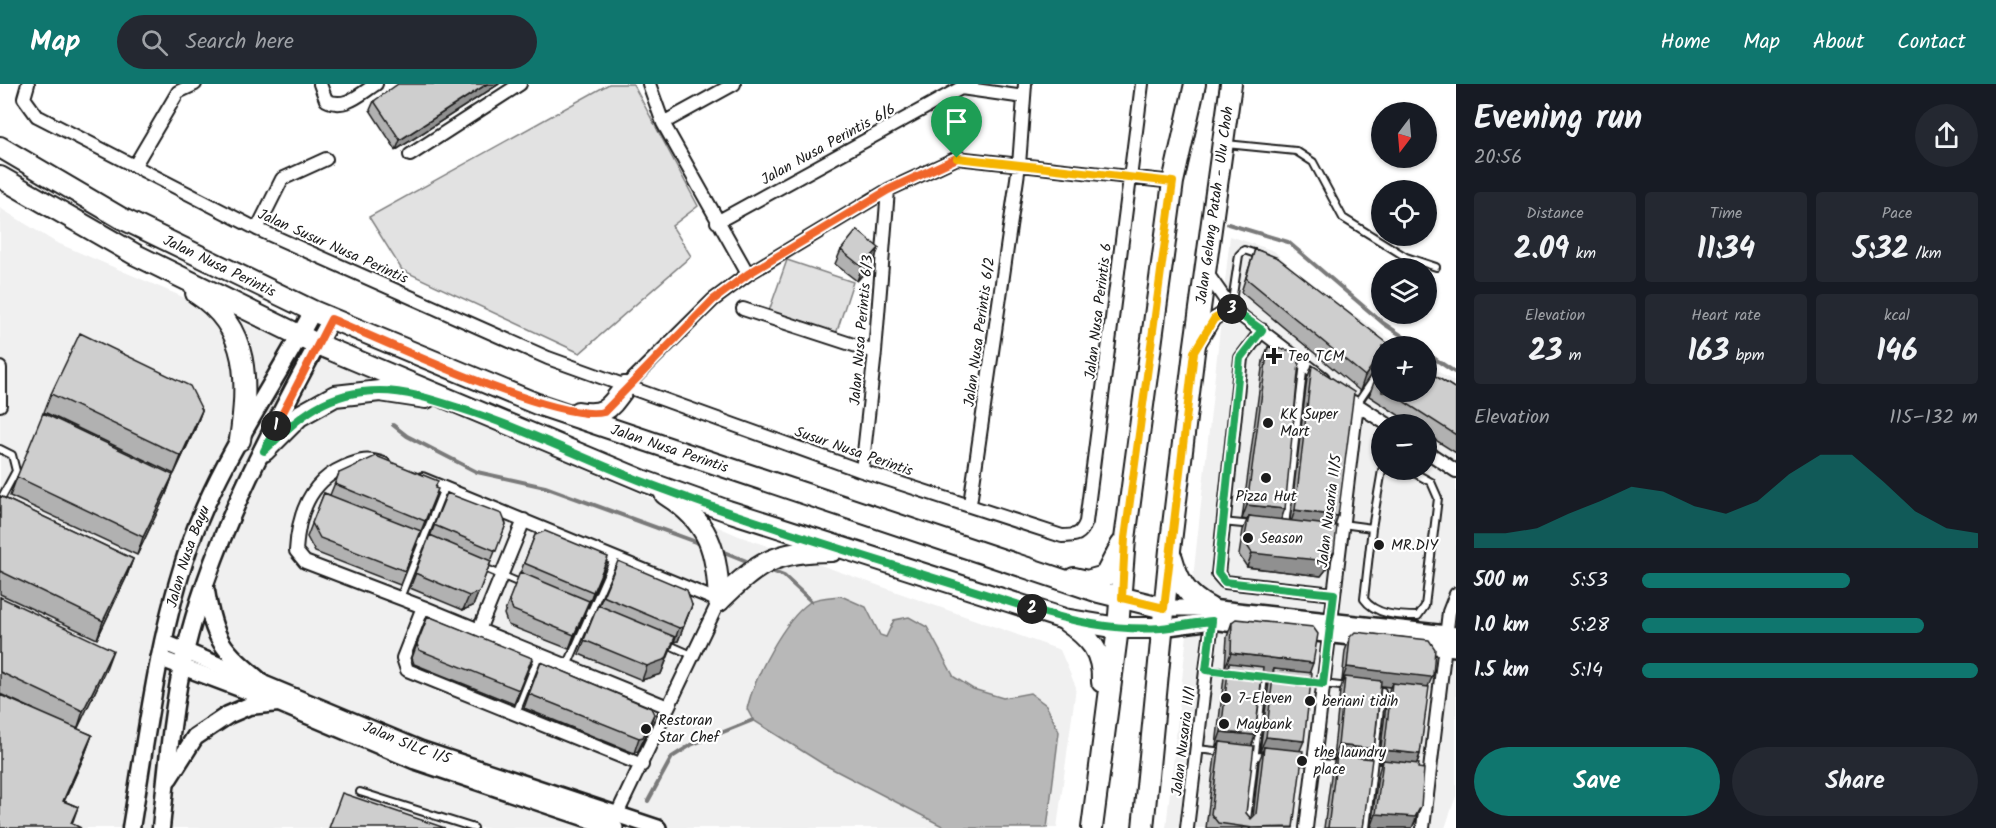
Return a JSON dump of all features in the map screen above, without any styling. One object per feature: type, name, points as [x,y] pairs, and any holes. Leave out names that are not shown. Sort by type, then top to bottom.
[{"type":"main road","points":[[1092,828],[1122,598],[1125,538],[1173,182],[1195,84]]},
{"type":"main road","name":"Jalan Gelang Patah - Ulu Choh","points":[[1144,828],[1170,550],[1194,352],[1232,84]]},
{"type":"main road","name":"Jalan Nusa Perintis","points":[[0,147],[122,218],[322,315],[537,404],[673,452],[1122,598],[1164,608]]},
{"type":"main road","name":"Jalan Nusa Perintis","points":[[0,177],[136,255],[309,339],[644,481],[1064,619],[1118,628],[1161,628]]},
{"type":"main road","points":[[136,255],[210,302],[224,317],[236,338],[244,365],[246,395],[240,440]]},
{"type":"main road","name":"Jalan Nusa Bayu","points":[[132,828],[161,650],[190,544],[214,487],[240,440],[309,339],[322,315]]},
{"type":"main road","name":"Jalan Nusa Bayu","points":[[161,828],[165,783],[184,659],[205,587],[239,500],[264,451],[309,339]]},
{"type":"main road","points":[[537,404],[593,415],[604,412],[625,387]]},
{"type":"main road","points":[[625,387],[621,416],[627,428],[673,452]]},
{"type":"main road","points":[[264,451],[299,416],[335,396],[380,391],[422,396],[495,419]]},
{"type":"main road","points":[[644,481],[678,502],[701,527],[718,563],[719,601]]},
{"type":"main road","points":[[214,487],[239,500]]},
{"type":"main road","points":[[1039,570],[1087,581],[1097,579],[1105,576],[1125,538]]},
{"type":"main road","points":[[190,544],[216,555]]},
{"type":"main road","points":[[1170,550],[1178,580],[1211,614]]},
{"type":"main road","points":[[719,601],[748,573],[767,560],[804,551],[853,551]]},
{"type":"main road","points":[[205,587],[215,636],[229,654],[260,681]]},
{"type":"main road","points":[[1064,619],[1088,637],[1098,650],[1102,669],[1099,766]]},
{"type":"main road","points":[[165,783],[195,737],[228,715],[249,706],[278,703]]},
{"type":"street","name":"Jalan Susur Nusa Perintis","points":[[28,84],[24,98],[37,116],[257,229],[548,358],[625,387]]},
{"type":"street","points":[[135,165],[178,92],[195,84]]},
{"type":"street","points":[[320,84],[326,100],[335,104],[348,102],[376,84]]},
{"type":"street","points":[[410,155],[520,84]]},
{"type":"street","points":[[649,84],[663,123],[748,274]]},
{"type":"street","points":[[663,123],[734,84]]},
{"type":"street","name":"Jalan Nusa Perintis 6","points":[[1074,536],[1082,532],[1086,522],[1142,84]]},
{"type":"street","name":"Jalan Nusa Perintis 6/6","points":[[717,222],[961,88],[1024,90]]},
{"type":"street","name":"Jalan Nusa Perintis 6/2","points":[[970,504],[1019,165],[1024,90]]},
{"type":"street","points":[[625,387],[713,300],[748,274],[888,190],[957,158],[1173,182]]},
{"type":"street","points":[[257,229],[282,179],[326,159]]},
{"type":"street","name":"Jalan Nusa Perintis 6/3","points":[[862,471],[875,352],[888,190]]},
{"type":"street","points":[[1205,272],[1231,308],[1372,414]]},
{"type":"street","points":[[1194,352],[1214,319],[1231,308]]},
{"type":"street","points":[[743,309],[875,352]]},
{"type":"street","points":[[1262,330],[1240,358],[1218,573],[1225,582],[1334,594]]},
{"type":"street","points":[[0,368],[0,405]]},
{"type":"street","name":"Susur Nusa Perintis","points":[[625,387],[862,471],[970,504],[1062,536],[1074,536]]},
{"type":"street","name":"Jalan Nusaria 11/5","points":[[1306,828],[1334,594],[1337,531],[1357,404]]},
{"type":"street","points":[[1437,458],[1456,471]]},
{"type":"street","points":[[393,468],[373,460],[358,461],[322,479],[316,498],[297,535],[296,552],[305,562],[423,607],[668,707]]},
{"type":"street","points":[[413,476],[615,556],[719,601],[616,821]]},
{"type":"street","points":[[480,630],[524,520]]},
{"type":"street","points":[[1424,828],[1424,775],[1434,698],[1451,641],[1452,613],[1456,594]]},
{"type":"street","points":[[423,607],[404,658],[407,670],[642,765]]},
{"type":"street","points":[[1164,608],[1451,641]]},
{"type":"street","points":[[1161,628],[1211,614]]},
{"type":"street","name":"Jalan Nusaria 11/1","points":[[1187,828],[1211,614]]},
{"type":"street","name":"Jalan SILC 1/5","points":[[161,650],[415,761],[616,821],[658,828]]},
{"type":"street","name":"Jalan SILC 1/5","points":[[184,659],[260,681],[420,749],[616,821]]},
{"type":"lane","points":[[1222,143],[1296,151],[1305,156],[1313,162],[1343,218],[1409,258]]},
{"type":"lane","points":[[1231,308],[1239,255],[1244,250],[1264,257]]},
{"type":"lane","points":[[1284,529],[1304,362]]},
{"type":"lane","points":[[1357,404],[1371,383]]},
{"type":"lane","points":[[0,448],[12,455],[16,471],[3,495]]},
{"type":"lane","points":[[1380,480],[1364,599],[1376,610],[1418,616],[1425,606],[1438,498],[1431,482],[1427,480]]},
{"type":"lane","points":[[400,598],[444,488]]},
{"type":"lane","points":[[1222,522],[1264,527]]},
{"type":"lane","points":[[1274,528],[1295,531]]},
{"type":"lane","points":[[1337,531],[1372,528]]},
{"type":"lane","points":[[402,534],[442,550]]},
{"type":"lane","points":[[567,666],[615,556]]},
{"type":"lane","points":[[472,563],[531,588]]},
{"type":"lane","points":[[571,604],[611,621]]},
{"type":"lane","points":[[662,642],[692,655]]},
{"type":"lane","points":[[515,714],[539,654]]},
{"type":"lane","points":[[1206,670],[1241,674]]},
{"type":"lane","points":[[1252,675],[1284,679]]},
{"type":"lane","points":[[1246,828],[1264,677]]},
{"type":"lane","points":[[1294,680],[1358,688]]},
{"type":"lane","points":[[1370,690],[1393,693]]},
{"type":"lane","points":[[1366,828],[1382,691]]},
{"type":"lane","points":[[1197,749],[1231,753]]},
{"type":"lane","points":[[1243,754],[1278,758]]},
{"type":"lane","points":[[1290,760],[1349,766]]},
{"type":"lane","points":[[1361,768],[1384,770]]},
{"type":"lane","points":[[360,792],[474,828]]},
{"type":"shaded area","points":[[609,84],[633,84],[698,206],[672,226],[691,256],[580,353],[402,270],[369,217]]},
{"type":"shaded area","points":[[0,208],[55,242],[739,536],[1060,650],[1076,687],[1057,828],[0,828]]},
{"type":"shaded area","points":[[1230,236],[1274,251],[1309,285],[1386,336],[1371,336],[1371,402],[1437,402],[1437,371],[1456,383],[1456,796],[1445,828],[1166,828]]},
{"type":"shaded area","points":[[787,260],[853,282],[836,334],[769,311]]},
{"type":"shaded area","points":[[841,596],[866,607],[880,635],[886,637],[894,620],[909,617],[927,627],[954,677],[973,689],[1003,698],[1030,693],[1046,705],[1059,732],[1047,828],[946,828],[823,764],[753,720],[747,709],[751,696],[763,667],[780,636],[800,611],[813,600]]},
{"type":"building","points":[[398,84],[487,84],[400,140],[374,101]]},
{"type":"building","points":[[857,230],[879,248],[862,267],[841,250]]},
{"type":"building","points":[[1255,249],[1278,258],[1378,336],[1371,336],[1371,368],[1365,376],[1246,278]]},
{"type":"building","points":[[80,333],[190,386],[202,410],[181,456],[51,394]]},
{"type":"building","points":[[1268,347],[1300,352],[1285,509],[1247,505]]},
{"type":"building","points":[[1312,365],[1354,392],[1338,516],[1295,510]]},
{"type":"building","points":[[1437,377],[1456,389],[1456,435],[1437,423],[1437,414],[1423,414],[1405,402],[1437,402]]},
{"type":"building","points":[[43,413],[173,475],[143,537],[17,477]]},
{"type":"building","points":[[376,456],[438,481],[435,488],[438,489],[425,521],[335,484],[339,473]]},
{"type":"building","points":[[324,493],[421,531],[405,571],[320,538],[312,523]]},
{"type":"building","points":[[447,493],[502,514],[506,524],[496,551],[434,525]]},
{"type":"building","points":[[0,496],[133,559],[103,621],[0,571]]},
{"type":"building","points":[[1249,516],[1337,526],[1334,552],[1326,561],[1252,553],[1244,541]]},
{"type":"building","points":[[545,531],[608,557],[593,592],[524,563],[535,535]]},
{"type":"building","points":[[430,535],[491,561],[479,592],[469,596],[415,573]]},
{"type":"building","points":[[618,561],[687,590],[692,605],[683,627],[679,628],[603,596]]},
{"type":"building","points":[[520,572],[589,601],[574,635],[513,610],[509,600]]},
{"type":"building","points":[[0,597],[113,650],[83,711],[0,672]]},
{"type":"building","points":[[598,605],[675,637],[666,659],[647,666],[584,640]]},
{"type":"building","points":[[428,616],[532,658],[519,690],[419,650],[417,644]]},
{"type":"building","points":[[1236,619],[1313,627],[1318,634],[1313,663],[1231,653],[1232,622]]},
{"type":"building","points":[[1355,632],[1429,640],[1435,649],[1433,675],[1430,677],[1347,667],[1350,637]]},
{"type":"building","points":[[541,662],[651,708],[654,714],[643,737],[639,738],[529,694]]},
{"type":"building","points":[[1229,663],[1263,667],[1255,735],[1221,732]]},
{"type":"building","points":[[1274,669],[1312,673],[1304,741],[1266,737]]},
{"type":"building","points":[[1345,677],[1381,681],[1374,749],[1338,745]]},
{"type":"building","points":[[1392,683],[1429,687],[1420,754],[1384,750]]},
{"type":"building","points":[[0,695],[92,735],[63,801],[78,807],[71,823],[81,828],[0,828]]},
{"type":"building","points":[[1220,742],[1254,746],[1246,813],[1251,819],[1256,814],[1264,747],[1303,751],[1293,827],[1253,828],[1218,823],[1211,814]]},
{"type":"building","points":[[1337,755],[1372,759],[1363,828],[1328,828]]},
{"type":"building","points":[[1383,760],[1419,764],[1418,768],[1424,769],[1421,806],[1415,817],[1376,814]]},
{"type":"building","points":[[342,793],[445,828],[329,828]]},
{"type":"waterway","points":[[1228,224],[1288,242],[1383,323],[1402,336]]},
{"type":"waterway","points":[[1437,360],[1456,373]]},
{"type":"waterway","points":[[393,425],[407,436],[477,472],[545,487],[704,545]]},
{"type":"waterway","points":[[719,550],[754,564]]},
{"type":"waterway","points":[[769,570],[784,576],[811,601]]},
{"type":"waterway","points":[[648,801],[672,757],[691,745],[753,720]]},
{"type":"place","name":"Teo TCM","points":[[1274,356]]},
{"type":"place","name":"KK Super Mart","points":[[1268,423]]},
{"type":"place","name":"Pizza Hut","points":[[1266,478]]},
{"type":"place","name":"Season","points":[[1248,538]]},
{"type":"place","name":"MR.DIY","points":[[1379,545]]},
{"type":"place","name":"7-Eleven","points":[[1226,698]]},
{"type":"place","name":"beriani tidih","points":[[1310,701]]},
{"type":"place","name":"Maybank","points":[[1224,724]]},
{"type":"place","name":"Restoran Star Chef","points":[[646,729]]},
{"type":"place","name":"the laundry place","points":[[1302,761]]},
{"type":"route","points":[[957,158],[1173,182],[1125,538],[1122,598],[1164,608],[1194,352],[1214,319],[1231,308],[1262,330],[1240,358],[1218,573],[1220,579],[1225,582],[1334,594],[1323,684],[1206,670],[1212,621],[1161,628],[1118,628],[1064,619],[728,511],[644,481],[495,419],[422,396],[380,391],[335,396],[299,416],[264,451],[331,319],[537,404],[593,415],[604,412],[625,387],[713,300],[748,274],[888,190],[957,158]]}]
